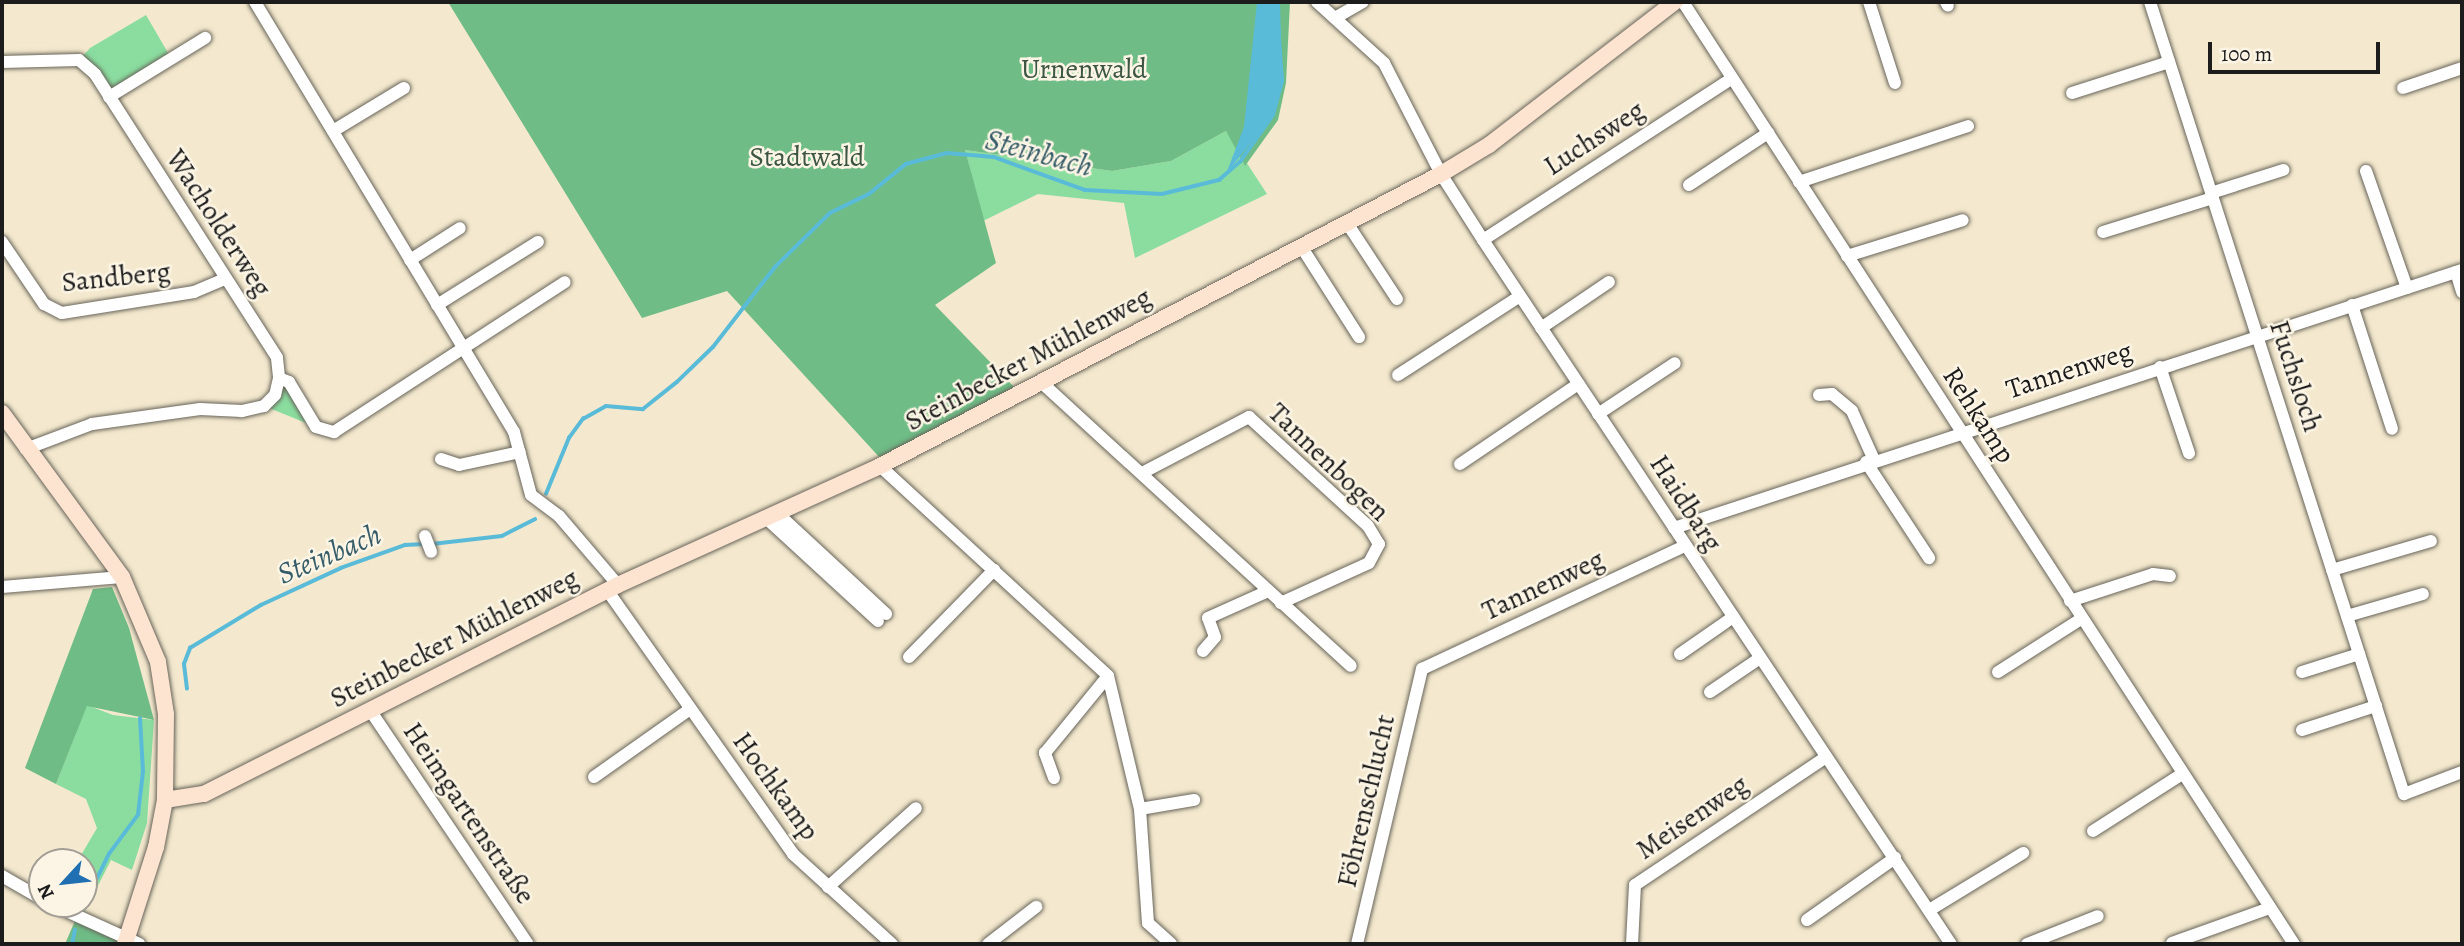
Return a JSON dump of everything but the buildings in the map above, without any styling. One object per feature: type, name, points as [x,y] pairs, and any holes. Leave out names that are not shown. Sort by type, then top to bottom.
[{"type":"street","name":"Hochkamp","points":[[255,2],[514,432],[531,495],[559,516],[612,588],[691,709],[793,854],[892,944]]},
{"type":"street","name":"Haidbarg","points":[[1317,2],[1384,63],[1441,174],[1483,240],[1684,545],[1950,939]]},
{"type":"street","points":[[1335,18],[1363,2]]},
{"type":"street","name":"Steinbecker Mühlenweg","points":[[165,800],[204,794],[612,588],[880,466],[1441,174],[1489,145],[1675,2]]},
{"type":"street","name":"Rehkamp","points":[[1683,2],[2294,944]]},
{"type":"street","points":[[1869,2],[1895,83]]},
{"type":"street","name":"Fuchsloch","points":[[2150,2],[2404,794],[2462,772]]},
{"type":"street","points":[[109,97],[205,37]]},
{"type":"street","name":"Wacholderweg","points":[[2,62],[79,60],[109,97],[277,358],[279,378],[289,382],[316,427],[334,432],[463,347]]},
{"type":"street","points":[[2072,93],[2169,62]]},
{"type":"street","points":[[2403,88],[2462,68]]},
{"type":"street","name":"Luchsweg","points":[[1483,240],[1732,78]]},
{"type":"street","points":[[333,131],[404,88]]},
{"type":"street","points":[[1799,182],[1968,127]]},
{"type":"street","points":[[1689,185],[1768,134]]},
{"type":"street","points":[[2103,232],[2283,170]]},
{"type":"street","points":[[2366,171],[2407,288]]},
{"type":"street","points":[[1847,256],[1963,220]]},
{"type":"street","points":[[1347,223],[1397,299]]},
{"type":"street","points":[[410,260],[460,228]]},
{"type":"street","name":"Sandberg","points":[[2,242],[44,304],[62,313],[194,292],[225,279]]},
{"type":"street","points":[[437,305],[538,242]]},
{"type":"street","points":[[1301,246],[1359,337]]},
{"type":"street","name":"Tannenweg","points":[[1674,528],[1960,430],[2459,271],[2462,292]]},
{"type":"street","points":[[463,347],[565,282]]},
{"type":"street","points":[[1541,328],[1609,282]]},
{"type":"street","points":[[1398,375],[1520,296]]},
{"type":"street","points":[[2353,305],[2392,429]]},
{"type":"street","points":[[1598,414],[1675,363]]},
{"type":"street","name":"Tannenweg","points":[[2160,367],[2189,453]]},
{"type":"street","points":[[26,449],[92,424],[200,409],[242,411],[264,406],[275,395],[279,378]]},
{"type":"street","points":[[1041,382],[1351,666]]},
{"type":"street","points":[[1460,464],[1578,384]]},
{"type":"street","points":[[1819,395],[1832,394],[1852,411],[1870,461],[1929,558]]},
{"type":"street","points":[[2,413],[122,577],[158,662],[166,714],[165,800],[156,847],[130,943],[79,918]]},
{"type":"street","name":"Tannenbogen","points":[[1142,474],[1249,417],[1368,526],[1379,544],[1369,563],[1281,603]]},
{"type":"street","points":[[441,459],[459,465],[520,452]]},
{"type":"street","points":[[880,466],[1108,676],[1140,809],[1148,923],[1171,944]]},
{"type":"street","points":[[771,515],[882,617]]},
{"type":"street","points":[[425,536],[430,552]]},
{"type":"street","points":[[2332,570],[2431,541]]},
{"type":"street","name":"Tannenweg","points":[[1422,669],[1684,545]]},
{"type":"street","points":[[909,657],[994,570]]},
{"type":"street","points":[[2070,601],[2153,574],[2170,576]]},
{"type":"street","points":[[3,590],[122,577]]},
{"type":"street","points":[[1203,652],[1215,637],[1208,618],[1268,590]]},
{"type":"street","points":[[2347,616],[2423,594]]},
{"type":"street","points":[[1680,654],[1733,617]]},
{"type":"street","points":[[1998,672],[2081,619]]},
{"type":"street","points":[[2302,672],[2359,654]]},
{"type":"street","points":[[1710,692],[1760,658]]},
{"type":"street","name":"Föhrenschlucht","points":[[1357,944],[1422,669]]},
{"type":"street","points":[[1054,778],[1045,753],[1108,676]]},
{"type":"street","points":[[2302,730],[2376,706]]},
{"type":"street","points":[[594,777],[691,709]]},
{"type":"street","name":"Heimgartenstraße","points":[[370,710],[527,944]]},
{"type":"street","name":"Meisenweg","points":[[1632,944],[1635,885],[1826,757]]},
{"type":"street","points":[[2093,831],[2182,774]]},
{"type":"street","points":[[1140,809],[1194,800]]},
{"type":"street","points":[[828,887],[916,808]]},
{"type":"street","points":[[1931,909],[2023,853]]},
{"type":"street","points":[[1807,920],[1895,858]]},
{"type":"street","points":[[2,876],[28,891]]},
{"type":"street","points":[[988,944],[1036,907]]},
{"type":"street","points":[[2172,943],[2270,908]]},
{"type":"street","points":[[2027,944],[2098,916]]},
{"type":"green space","name":"Stadtwald","points":[[448,2],[1290,2],[1286,83],[1278,120],[1245,166],[1226,131],[1171,161],[1112,171],[965,150],[996,263],[935,305],[1020,393],[881,459],[727,291],[642,318]]},
{"type":"green space","points":[[146,15],[171,58],[109,97],[79,60],[90,48]]},
{"type":"green space","points":[[1226,131],[1267,194],[1135,258],[1124,203],[1038,194],[983,221],[965,150],[1112,171],[1171,161]]},
{"type":"green space","points":[[279,378],[316,427],[264,406]]},
{"type":"green space","points":[[112,587],[129,628],[154,720],[87,706],[56,784],[25,768],[93,589]]},
{"type":"green space","points":[[87,705],[113,715],[154,720],[147,823],[132,870],[111,860],[98,886],[98,848],[85,848],[97,828],[86,799],[56,784]]},
{"type":"green space","points":[[76,918],[80,918],[125,944],[65,944]]},
{"type":"water","points":[[1257,2],[1280,2],[1282,81],[1273,115],[1226,174],[1244,127]]},
{"type":"waterway","name":"Steinbach","points":[[546,494],[569,438],[583,419],[606,406],[643,409],[677,382],[713,347],[775,267],[830,213],[869,194],[906,164],[947,153],[994,157],[1085,190],[1162,194],[1219,180],[1240,162],[1273,115],[1282,81],[1278,25]]},
{"type":"waterway","name":"Steinbach","points":[[432,544],[502,536],[535,519]]},
{"type":"waterway","name":"Steinbach","points":[[187,689],[184,664],[190,648],[261,605],[341,568],[405,545],[425,544]]},
{"type":"waterway","name":"Steinbach","points":[[98,876],[109,854],[138,815],[143,772],[140,719]]},
{"type":"waterway","name":"Steinbach","points":[[72,944],[75,930]]},
{"type":"park label","name":"Urnenwald","points":[[1084,69]]}]
